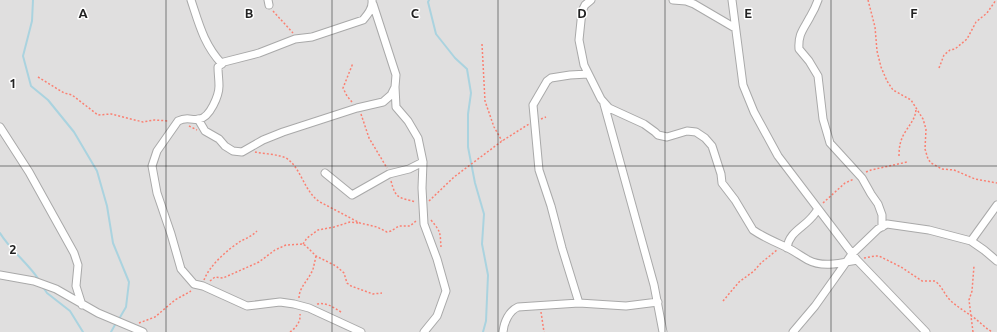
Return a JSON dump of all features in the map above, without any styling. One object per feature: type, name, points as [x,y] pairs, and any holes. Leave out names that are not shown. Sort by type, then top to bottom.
[{"type":"street","points":[[191,0],[205,41],[214,56],[222,64]]},
{"type":"street","points":[[591,0],[585,5],[582,11],[579,40],[584,66],[604,102],[609,108],[644,124],[658,135],[667,137],[687,131],[696,132],[705,138],[712,146],[720,169],[722,183],[735,200],[753,230],[810,261],[821,264],[846,262],[855,257],[878,229],[887,224],[929,230],[971,241],[997,261]]},
{"type":"street","points":[[673,0],[686,1],[694,4],[735,28]]},
{"type":"street","points":[[732,0],[743,85],[754,112],[778,156],[855,257],[926,332]]},
{"type":"street","points":[[818,0],[811,17],[803,28],[798,39],[799,49],[809,61],[818,76],[823,119],[830,143],[862,178],[878,204],[882,215],[882,227]]},
{"type":"street","points":[[361,332],[309,308],[280,302],[247,306],[203,286],[194,284],[181,269],[157,193],[152,166],[157,150],[178,121],[183,118],[198,119],[207,116],[215,102],[219,87],[218,67],[224,62],[259,53],[295,39],[299,40],[312,37],[363,20],[369,13],[372,2]]},
{"type":"street","points":[[372,2],[396,75],[396,107]]},
{"type":"street","points":[[579,303],[539,170],[533,105],[547,81],[551,78],[588,74]]},
{"type":"street","points":[[383,102],[391,95],[395,87]]},
{"type":"street","points":[[198,119],[205,131],[219,139],[233,151],[242,152],[248,150],[263,140],[357,108],[383,102],[389,103],[396,107],[418,138],[423,162],[422,188],[424,224],[437,259],[446,291],[437,316],[424,332]]},
{"type":"street","points":[[604,102],[654,285],[663,332]]},
{"type":"street","points":[[0,127],[29,172],[74,253],[78,266],[76,286],[82,305]]},
{"type":"street","points":[[325,173],[352,195],[389,174],[409,170],[423,162]]},
{"type":"street","points":[[971,241],[997,205]]},
{"type":"street","points":[[785,247],[791,236],[812,218],[818,209]]},
{"type":"street","points":[[793,332],[815,306],[846,262]]},
{"type":"street","points":[[0,275],[34,281],[56,289],[82,305],[143,332]]},
{"type":"street","points":[[503,332],[507,317],[513,309],[518,307],[579,303],[626,306],[658,302]]},
{"type":"path","points":[[868,0],[875,27],[877,51],[885,76],[893,90],[909,98],[925,125],[925,149],[928,159],[931,163],[942,169],[954,170],[975,179],[997,183]]},
{"type":"path","points":[[939,68],[944,55],[950,50],[955,49],[967,39],[976,22],[987,13],[996,0]]},
{"type":"path","points":[[268,3],[299,40]]},
{"type":"path","points":[[482,44],[486,101],[494,127],[502,141]]},
{"type":"path","points":[[353,63],[343,88],[364,119],[369,138],[389,174],[395,194],[416,202],[423,208],[439,229],[440,251]]},
{"type":"path","points":[[38,77],[64,93],[72,96],[98,115],[112,114],[143,122],[154,120],[178,121],[199,132]]},
{"type":"path","points":[[899,156],[902,139],[916,114],[916,108]]},
{"type":"path","points":[[303,244],[306,238],[318,230],[350,222],[377,227],[387,232],[399,226],[413,225],[423,208],[436,193],[454,177],[521,128],[546,116]]},
{"type":"path","points":[[248,150],[287,159],[314,197],[320,202],[360,223]]},
{"type":"path","points":[[203,286],[206,276],[212,267],[235,246],[252,236],[257,231]]},
{"type":"path","points":[[129,327],[155,317],[175,300],[190,291],[203,286],[215,277],[223,278],[259,262],[275,250],[286,245],[303,244],[316,256],[336,266],[344,273],[347,283],[351,286],[373,294],[382,293]]},
{"type":"path","points":[[723,301],[738,282],[754,272],[776,250],[785,247]]},
{"type":"path","points":[[290,332],[295,330],[300,317],[299,291],[313,270],[316,256]]},
{"type":"path","points":[[855,257],[879,256],[901,267],[922,281],[935,281],[950,300],[971,315],[984,328],[992,332]]},
{"type":"path","points":[[973,332],[969,300],[972,291],[974,266]]},
{"type":"path","points":[[540,310],[543,319],[544,332]]},
{"type":"shaded area","points":[[0,0],[997,0],[997,332],[0,332]]},
{"type":"waterway","points":[[33,0],[32,21],[23,56],[31,86],[48,100],[74,132],[97,171],[107,206],[113,243],[129,282],[126,307],[119,319]]},
{"type":"waterway","points":[[429,0],[428,2],[436,34],[455,58],[467,69],[471,93],[468,114],[468,147],[475,183],[484,214],[482,244],[488,275],[486,321],[483,332]]},
{"type":"waterway","points":[[0,233],[9,246],[39,280]]},
{"type":"waterway","points":[[43,287],[47,293],[70,311],[83,332]]},
{"type":"waterway","points":[[111,332],[116,323]]}]
